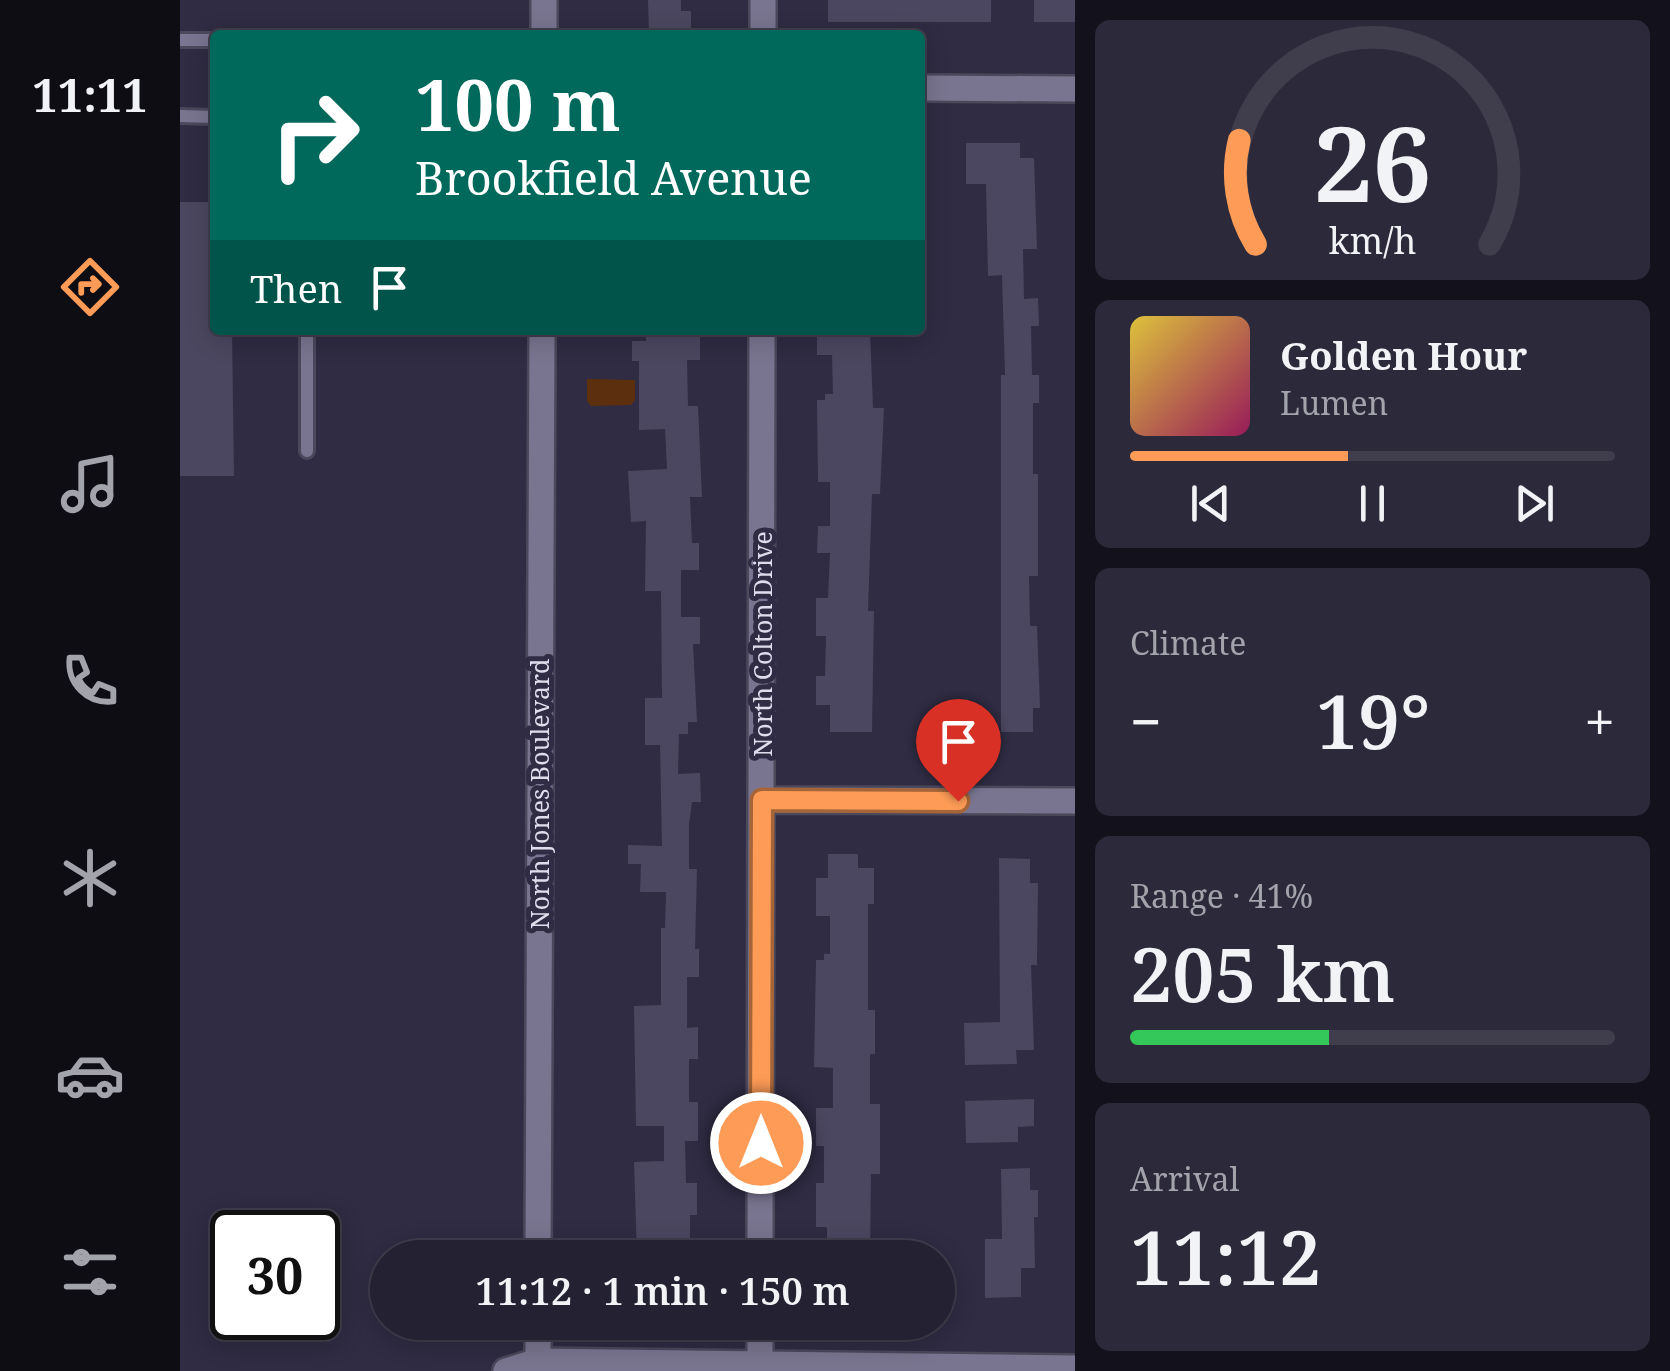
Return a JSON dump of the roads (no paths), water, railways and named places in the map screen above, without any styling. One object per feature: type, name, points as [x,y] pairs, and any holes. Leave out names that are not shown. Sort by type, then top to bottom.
[{"type":"street","points":[[544,0],[544,30]]},
{"type":"street","points":[[763,0],[763,30]]},
{"type":"street","points":[[925,88],[1075,89]]},
{"type":"street","name":"North Jones Boulevard","points":[[538,1240],[542,335]]},
{"type":"street","name":"North Colton Drive","points":[[760,1240],[762,335]]},
{"type":"street","points":[[762,800],[1075,801]]},
{"type":"street","points":[[538,1340],[538,1366]]},
{"type":"street","points":[[760,1340],[760,1368]]},
{"type":"street","points":[[506,1371],[538,1366],[1075,1368]]},
{"type":"lane","points":[[180,40],[210,40]]},
{"type":"lane","points":[[180,116],[210,118]]},
{"type":"lane","points":[[307,335],[307,451]]}]
